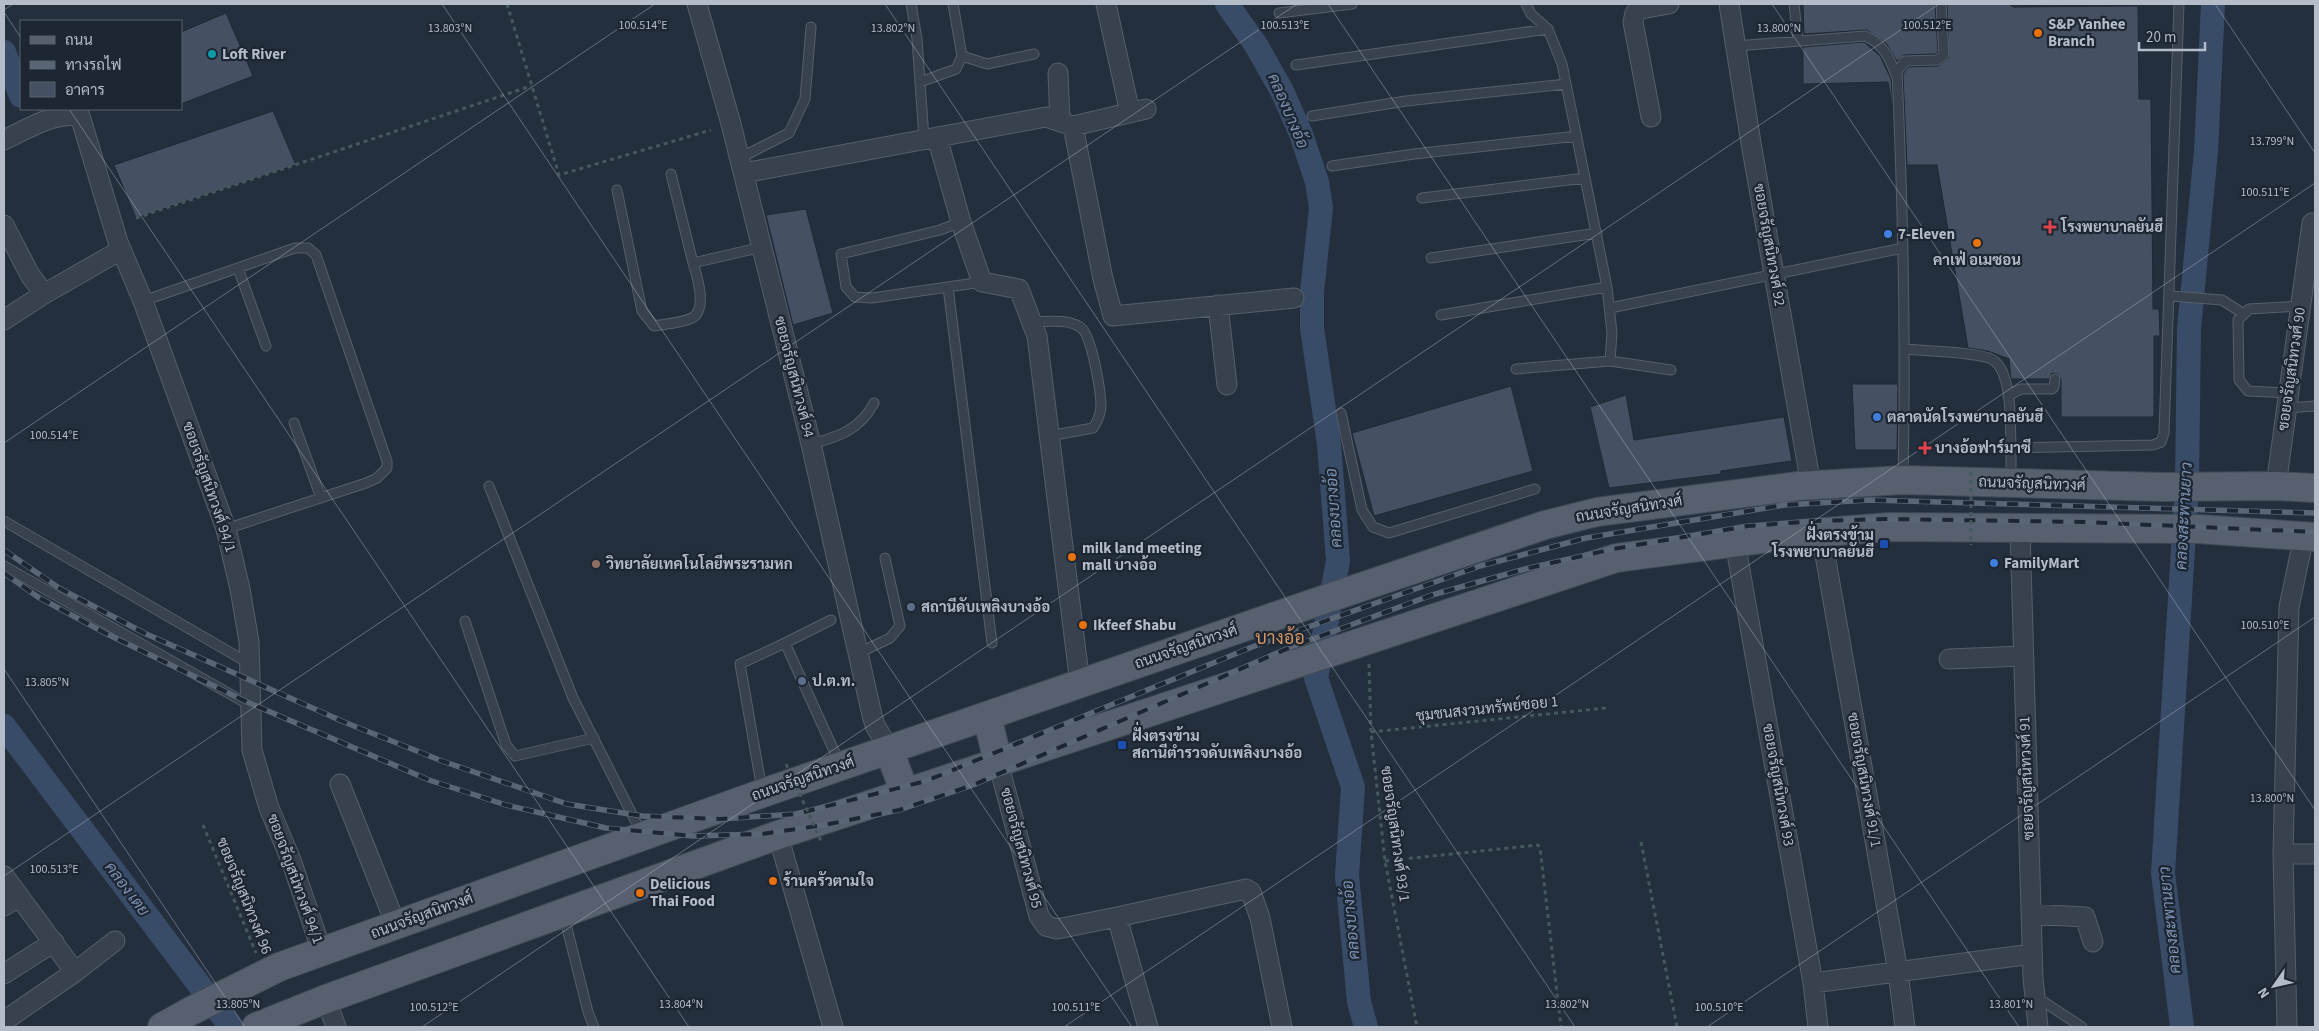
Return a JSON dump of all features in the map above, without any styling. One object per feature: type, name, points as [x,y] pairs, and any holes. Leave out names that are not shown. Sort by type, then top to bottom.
[{"type":"main road","name":"ถนนจรัญสนิทวงศ์","points":[[162,1027],[259,977],[396,925],[763,793],[1545,525],[1597,512],[1811,485],[1903,480],[2185,487],[2276,486],[2315,488]]},
{"type":"main road","points":[[256,1027],[326,998],[778,835],[1302,664],[1616,558],[1821,532],[1889,527],[2186,529],[2310,537]]},
{"type":"main road","points":[[986,716],[998,762]]},
{"type":"main road","points":[[889,750],[904,793]]},
{"type":"street","name":"ซอยจรัญสนิทวงศ์ 94","points":[[697,4],[742,166],[811,444],[857,654],[875,724],[889,750]]},
{"type":"street","points":[[742,166],[930,138],[1046,117],[1067,124],[1138,111],[1106,4]]},
{"type":"street","points":[[1651,116],[1633,22],[1635,13],[1641,8],[1668,4]]},
{"type":"street","name":"ซอยจรัญสนิทวงศ์ 92","points":[[1729,4],[1811,485]]},
{"type":"street","points":[[1058,73],[1067,124],[1113,316],[1294,298]]},
{"type":"street","name":"ซอยจรัญสนิทวงศ์ 94/1","points":[[4,140],[59,116],[66,114],[80,116],[121,250],[143,301],[226,529],[250,642],[252,750],[275,825],[291,860],[322,952]]},
{"type":"street","points":[[930,138],[982,282],[1019,289],[1037,336],[1080,684]]},
{"type":"street","name":"ซอยจรัญสนิทวงศ์ 90","points":[[2276,486],[2314,220]]},
{"type":"street","points":[[4,225],[30,275],[44,294]]},
{"type":"street","points":[[4,320],[44,294],[121,250]]},
{"type":"street","points":[[1218,305],[1227,385]]},
{"type":"street","name":"ซอยจรัญสนิทวงศ์ 91","points":[[2020,529],[2032,954],[2038,1027]]},
{"type":"street","name":"ซอยจรัญสนิทวงศ์ 91/1","points":[[1821,532],[1898,972],[1905,1027]]},
{"type":"street","points":[[2286,1027],[2283,854],[2289,608],[2310,537]]},
{"type":"street","name":"ซอยจรัญสนิทวงศ์ 93","points":[[1735,542],[1813,983],[1818,1027]]},
{"type":"street","points":[[1949,658],[2023,656]]},
{"type":"street","name":"ซอยจรัญสนิทวงศ์ 95","points":[[998,762],[1039,916],[1046,926],[1057,929],[1240,891],[1246,890],[1251,892],[1260,918],[1282,1027]]},
{"type":"street","points":[[340,784],[396,925]]},
{"type":"street","points":[[778,835],[833,1027]]},
{"type":"street","points":[[2283,854],[2315,854]]},
{"type":"street","points":[[4,876],[11,901],[54,942],[75,972]]},
{"type":"street","points":[[2031,914],[2085,917],[2093,942]]},
{"type":"street","points":[[1117,917],[1148,1027]]},
{"type":"street","points":[[4,1021],[75,972],[115,940]]},
{"type":"street","points":[[4,974],[54,942]]},
{"type":"street","points":[[1813,983],[2032,954]]},
{"type":"street","points":[[326,998],[336,1027]]},
{"type":"lane","points":[[911,4],[917,39],[920,82],[930,138]]},
{"type":"lane","points":[[920,82],[956,68],[962,56],[953,4]]},
{"type":"lane","points":[[1279,13],[1352,4]]},
{"type":"lane","points":[[1526,4],[1531,14],[1548,29],[1562,64],[1607,288],[1612,333],[1610,361]]},
{"type":"lane","points":[[1794,4],[1798,41]]},
{"type":"lane","points":[[1903,480],[1905,349],[1903,178],[1897,78],[1899,66],[1905,61],[1937,60],[1944,55],[1941,4]]},
{"type":"lane","points":[[2011,448],[2153,446],[2161,442],[2164,433],[2170,296],[2180,4]]},
{"type":"lane","points":[[742,166],[789,133],[806,99],[811,27]]},
{"type":"lane","points":[[1296,65],[1548,29]]},
{"type":"lane","points":[[1736,46],[1858,36],[1871,38],[1886,53],[1897,78]]},
{"type":"lane","points":[[962,56],[988,64],[1034,54]]},
{"type":"lane","points":[[1312,116],[1406,101],[1566,84]]},
{"type":"lane","points":[[1332,166],[1414,154],[1577,136]]},
{"type":"lane","points":[[617,190],[642,311],[654,326],[693,318],[698,312],[701,297],[672,174]]},
{"type":"lane","points":[[1422,198],[1585,178]]},
{"type":"lane","points":[[961,222],[940,230],[841,254],[846,287],[854,297],[872,298],[982,282]]},
{"type":"lane","points":[[1431,258],[1596,233]]},
{"type":"lane","points":[[143,301],[303,247],[316,255],[387,461],[387,468],[377,478],[226,529]]},
{"type":"lane","points":[[694,263],[762,247]]},
{"type":"lane","points":[[1610,308],[1903,248]]},
{"type":"lane","points":[[238,268],[266,346]]},
{"type":"lane","points":[[948,287],[992,643]]},
{"type":"lane","points":[[1441,315],[1607,288]]},
{"type":"lane","points":[[2170,296],[2222,300],[2244,314]]},
{"type":"lane","points":[[2301,306],[2249,309],[2238,320],[2239,380],[2248,391],[2315,406]]},
{"type":"lane","points":[[1031,322],[1070,322],[1082,328],[1090,342],[1101,405],[1099,419],[1093,428],[1049,436]]},
{"type":"lane","points":[[1905,349],[1974,356],[1992,360],[2000,367],[2004,375],[2008,396],[2011,483]]},
{"type":"lane","points":[[1516,369],[1610,361],[1671,370]]},
{"type":"lane","points":[[2008,396],[2021,389],[2052,389],[2055,379]]},
{"type":"lane","points":[[811,444],[840,437],[867,416],[874,403]]},
{"type":"lane","points":[[1341,413],[1362,510],[1373,527],[1389,532],[1535,489]]},
{"type":"lane","points":[[294,423],[321,498]]},
{"type":"lane","points":[[489,486],[573,698],[643,836]]},
{"type":"lane","points":[[4,521],[250,664]]},
{"type":"lane","points":[[857,654],[890,638],[900,626],[899,612],[885,558]]},
{"type":"lane","points":[[4,566],[251,706]]},
{"type":"lane","points":[[763,793],[740,664],[831,620]]},
{"type":"lane","points":[[465,621],[506,745],[515,756],[594,738]]},
{"type":"lane","points":[[785,643],[841,766]]},
{"type":"lane","points":[[563,913],[588,1012],[594,1027]]},
{"type":"lane","points":[[2035,996],[2082,1027]]},
{"type":"path","points":[[507,4],[559,175],[731,124]]},
{"type":"path","points":[[136,218],[532,86]]},
{"type":"path","points":[[1970,472],[1971,545]]},
{"type":"path","name":"ซอยจรัญสนิทวงศ์ 93/1","points":[[1368,641],[1371,732],[1385,861],[1417,1027]]},
{"type":"path","name":"ชุมชนสงวนทรัพย์ซอย 1","points":[[1371,732],[1606,708]]},
{"type":"path","points":[[786,764],[822,843]]},
{"type":"path","name":"ซอยจรัญสนิทวงศ์ 96","points":[[203,825],[259,977]]},
{"type":"path","points":[[1641,842],[1677,1027]]},
{"type":"path","points":[[1385,861],[1538,844],[1561,1027]]},
{"type":"building","points":[[1803,4],[1935,4],[1938,52],[1935,54],[1904,55],[1897,61],[1886,43],[1867,30],[1804,34]]},
{"type":"building","name":"โรงพยาบาลยันฮี","points":[[1947,4],[2009,4],[2013,7],[2138,6],[2139,99],[2151,99],[2153,309],[2159,309],[2160,336],[2154,336],[2154,417],[2061,417],[2061,379],[2058,374],[2052,373],[2049,379],[2011,379],[2009,359],[1988,351],[1968,348],[1937,165],[1907,165],[1903,74],[1908,67],[1938,66],[1949,58]]},
{"type":"building","name":"Loft River","points":[[226,13],[253,76],[182,104],[182,32]]},
{"type":"building","points":[[1864,42],[1880,56],[1891,79],[1893,114],[1888,82],[1803,84],[1803,47]]},
{"type":"building","points":[[273,111],[296,165],[136,218],[114,165]]},
{"type":"building","points":[[806,209],[833,313],[793,325],[766,215]]},
{"type":"building","name":"ตลาดนัดโรงพยาบาลยันฮี","points":[[1852,384],[1898,384],[1897,450],[1855,450]]},
{"type":"building","points":[[1511,386],[1533,471],[1374,516],[1352,433]]},
{"type":"building","points":[[1626,395],[1634,440],[1784,417],[1792,461],[1721,471],[1721,474],[1609,488],[1590,407]]},
{"type":"waterway","name":"คลองบางอ้อ","points":[[1227,4],[1256,45],[1282,91],[1301,134],[1317,182],[1321,208],[1312,292],[1312,328],[1329,444],[1338,561],[1316,678],[1353,787],[1347,875],[1359,1002],[1366,1027]]},
{"type":"waterway","name":"คลองสะพานยาว","points":[[2182,1027],[2163,873],[2187,484],[2189,329],[2206,151],[2213,4]]},
{"type":"waterway","points":[[4,52],[20,93]]},
{"type":"waterway","name":"คลอง เตย","points":[[4,726],[231,1027]]},
{"type":"railway","points":[[4,550],[59,588],[144,633],[344,722],[442,761],[567,804],[642,816],[720,819],[796,814],[926,781],[1252,647],[1480,566],[1586,538],[1784,505],[1870,500],[2315,513]]},
{"type":"railway","points":[[4,573],[38,597],[105,633],[247,702],[429,780],[506,805],[606,828],[693,836],[762,834],[824,825],[899,810],[973,785],[1291,647],[1432,595],[1525,569],[1613,549],[1748,526],[1885,519],[2085,522],[2315,532]]},
{"type":"place","name":"S&P Yanhee Branch","points":[[2038,33]]},
{"type":"place","name":"Loft River","points":[[212,54]]},
{"type":"place","name":"โรงพยาบาลยันฮี","points":[[2050,227]]},
{"type":"place","name":"7-Eleven","points":[[1888,234]]},
{"type":"place","name":"คาเฟ่ อเมซอน","points":[[1977,243]]},
{"type":"place","name":"ตลาดนัดโรงพยาบาลยันฮี","points":[[1877,417]]},
{"type":"place","name":"บางอ้อฟาร์มาซี","points":[[1925,448]]},
{"type":"place","name":"ฝั่งตรงข้าม โรงพยาบาลยันฮี","points":[[1884,544]]},
{"type":"place","name":"milk land meeting mall บางอ้อ","points":[[1072,557]]},
{"type":"place","name":"FamilyMart","points":[[1994,563]]},
{"type":"place","name":"วิทยาลัยเทคโนโลยีพระรามหก","points":[[596,564]]},
{"type":"place","name":"สถานีดับเพลิงบางอ้อ","points":[[911,607]]},
{"type":"place","name":"Ikfeef Shabu","points":[[1083,625]]},
{"type":"place","name":"ป.ต.ท.","points":[[802,681]]},
{"type":"place","name":"ฝั่งตรงข้าม สถานีตำรวจดับเพลิงบางอ้อ","points":[[1122,745]]},
{"type":"place","name":"ร้านครัวตามใจ","points":[[773,881]]},
{"type":"place","name":"Delicious Thai Food","points":[[640,893]]},
{"type":"district","name":"บางอ้อ","points":[[1280,638]]}]
